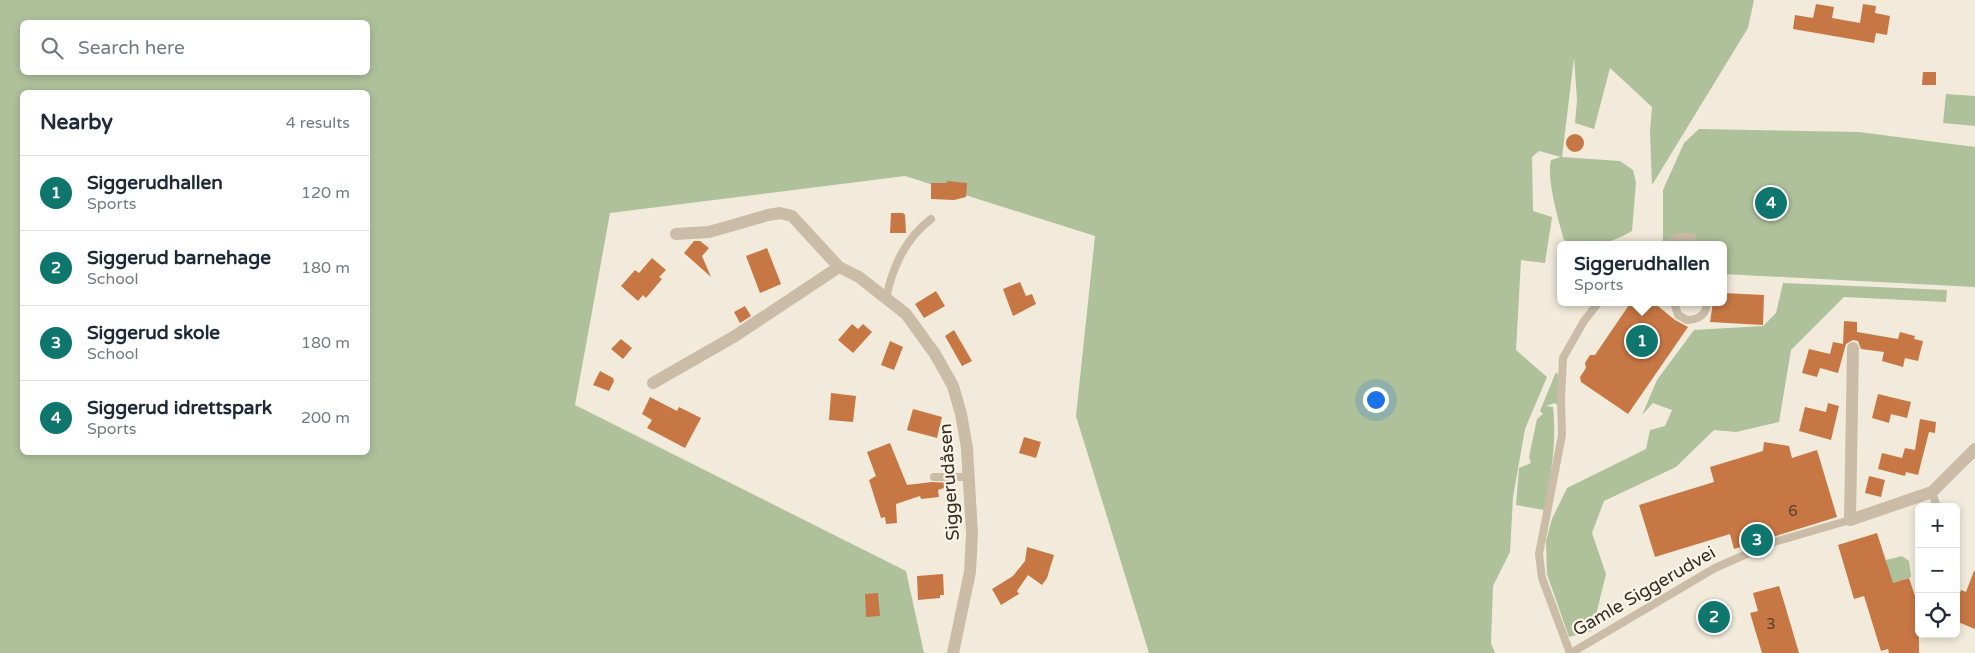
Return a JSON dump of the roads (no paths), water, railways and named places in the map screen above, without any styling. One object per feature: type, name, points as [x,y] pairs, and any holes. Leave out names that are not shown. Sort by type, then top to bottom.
[{"type":"street","name":"Siggerudåsen","points":[[676,234],[710,232],[780,213],[792,216],[839,267],[859,277],[906,314],[935,354],[953,386],[967,448],[967,477],[972,534],[970,572],[953,653]]},
{"type":"street","points":[[653,383],[735,336],[839,267]]},
{"type":"street","points":[[1850,520],[1853,348]]},
{"type":"street","name":"Gamle Siggerudvei","points":[[1850,520],[1932,492],[1975,449]]},
{"type":"lane","points":[[886,298],[894,268],[905,245],[921,227],[931,220]]},
{"type":"lane","points":[[1672,241],[1677,237],[1692,237]]},
{"type":"lane","points":[[1570,653],[1542,578],[1539,554],[1562,434],[1561,398],[1564,358],[1584,321],[1596,306]]},
{"type":"lane","points":[[1675,306],[1678,315],[1687,320],[1699,319],[1703,315],[1706,306]]},
{"type":"lane","points":[[934,478],[967,477]]},
{"type":"lane","points":[[1932,492],[1936,503]]},
{"type":"lane","name":"Gamle Siggerudvei","points":[[1570,653],[1716,568],[1774,542],[1850,520]]},
{"type":"place","name":"Siggerud idrettspark","points":[[1771,203]]},
{"type":"place","name":"Siggerudhallen","points":[[1642,341]]},
{"type":"place","name":"Siggerud skole","points":[[1757,540]]},
{"type":"place","name":"Siggerud barnehage","points":[[1714,617]]}]
